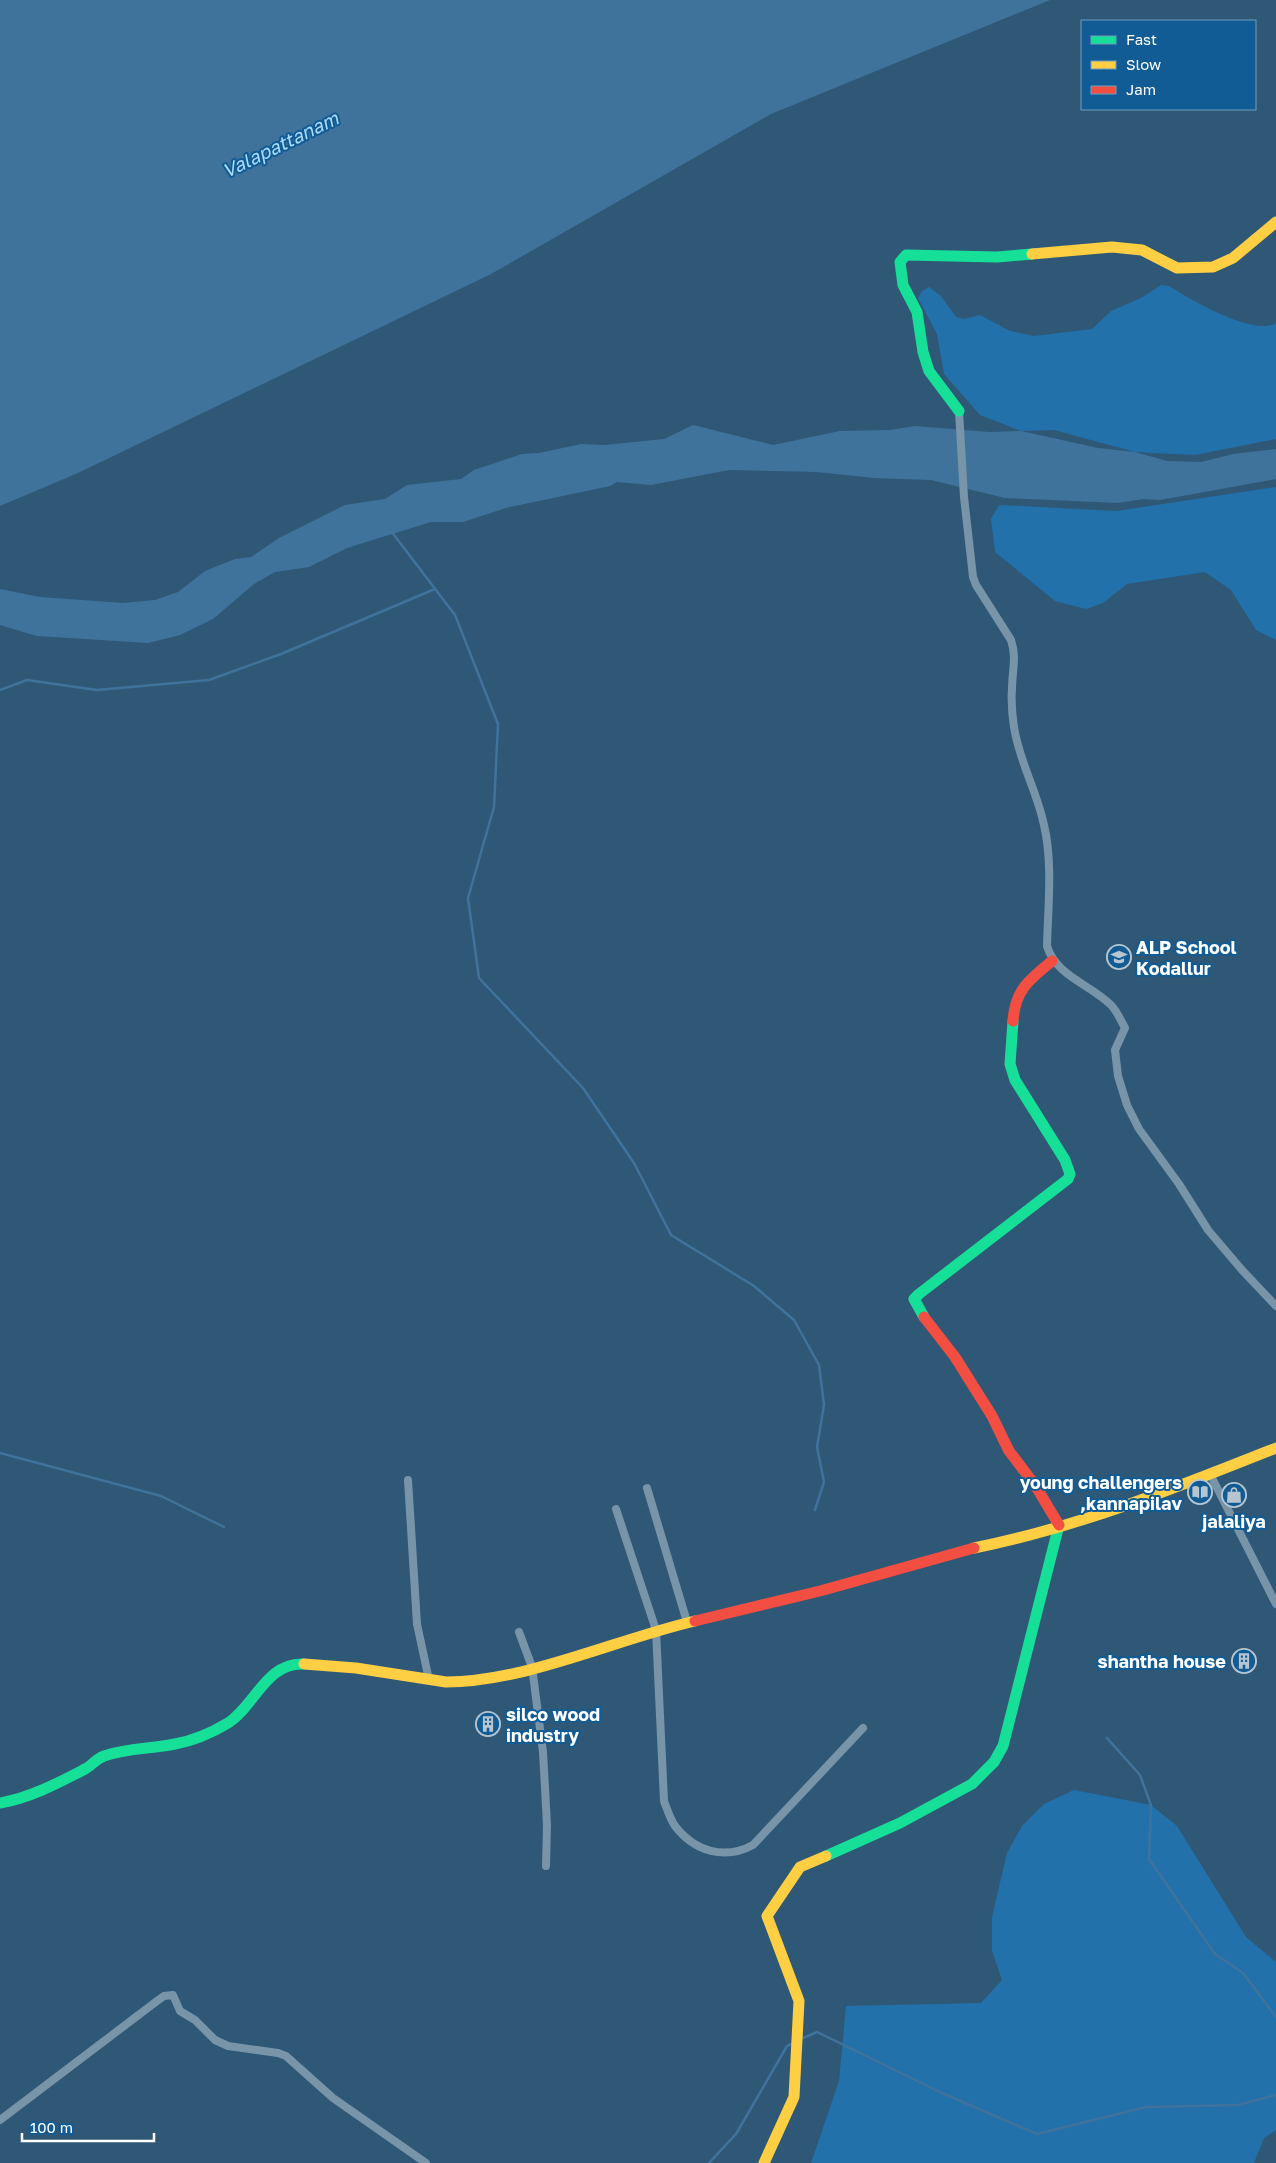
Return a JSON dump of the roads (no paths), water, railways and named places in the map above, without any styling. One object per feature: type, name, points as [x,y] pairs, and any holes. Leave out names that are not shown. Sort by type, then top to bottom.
[{"type":"street","points":[[1276,222],[1233,258],[1213,266],[1177,268],[1142,250],[1112,247],[997,257],[906,255],[900,262],[903,286],[908,300],[916,312],[923,352],[929,371],[959,411],[964,497],[973,576],[1015,650],[1012,703],[1014,726],[1022,760],[1039,802],[1045,827],[1048,885],[1046,946],[1052,961],[1111,1006],[1125,1028],[1115,1050],[1118,1076],[1127,1105],[1139,1129],[1179,1184],[1208,1230],[1276,1306]]},
{"type":"street","points":[[764,2163],[794,2097],[799,2001],[767,1916],[800,1867],[916,1815],[972,1784],[994,1762],[1003,1746],[1060,1526],[1035,1485],[1009,1451],[992,1416],[955,1356],[920,1312],[914,1299],[926,1286],[953,1267],[1003,1226],[1014,1220],[1068,1179],[1070,1174],[1065,1160],[1015,1080],[1010,1064],[1014,1004],[1026,982],[1052,961]]},
{"type":"street","points":[[0,1803],[17,1800],[40,1791],[86,1768],[101,1757],[122,1751],[176,1744],[221,1727],[236,1715],[267,1680],[285,1667],[299,1664],[356,1668],[429,1680],[460,1682],[532,1667],[566,1659],[656,1630],[820,1591],[964,1550],[1019,1539],[1211,1476],[1276,1448]]},
{"type":"street","points":[[1211,1476],[1276,1604]]},
{"type":"street","points":[[408,1480],[417,1624],[429,1680]]},
{"type":"street","points":[[647,1488],[687,1622]]},
{"type":"street","points":[[616,1509],[656,1630],[664,1801],[674,1826],[693,1843],[712,1852],[726,1853],[739,1852],[753,1844],[863,1728]]},
{"type":"street","points":[[519,1632],[532,1667],[543,1752],[547,1826],[546,1866]]},
{"type":"street","points":[[0,2120],[157,2001],[164,1996],[173,1995],[180,2011],[195,2020],[215,2040],[228,2046],[278,2053],[286,2056],[333,2098],[411,2160],[426,2163]]},
{"type":"water","name":"Valapattanam","points":[[0,0],[1050,0],[771,114],[491,274],[78,473],[0,506]]},
{"type":"water","points":[[693,425],[773,445],[840,431],[890,430],[915,426],[989,432],[1021,431],[1098,448],[1135,452],[1167,461],[1201,462],[1233,454],[1276,449],[1276,479],[1160,500],[1144,499],[1118,503],[1005,498],[931,480],[874,478],[817,472],[729,470],[651,485],[617,482],[610,486],[506,508],[463,522],[431,522],[347,548],[309,567],[275,572],[254,584],[213,619],[180,635],[148,643],[37,636],[0,625],[0,589],[40,597],[123,603],[155,600],[178,592],[205,571],[235,559],[251,557],[279,538],[345,505],[385,499],[407,485],[461,479],[474,470],[522,454],[539,453],[581,444],[604,445],[664,439]]},
{"type":"waterway","points":[[391,531],[455,615],[498,724],[494,807],[468,898],[479,978],[583,1088],[634,1163],[671,1235],[754,1286],[794,1320],[819,1365],[824,1405],[817,1447],[824,1482],[815,1510]]},
{"type":"waterway","points":[[0,690],[27,680],[97,690],[209,680],[281,654],[435,589]]},
{"type":"waterway","points":[[0,1453],[161,1496],[224,1527]]},
{"type":"waterway","points":[[1107,1738],[1140,1775],[1151,1805],[1149,1859],[1215,1954],[1243,1973],[1276,2017]]},
{"type":"waterway","points":[[801,2039],[817,2032],[942,2093],[1037,2134],[1146,2107],[1238,2105],[1276,2095]]},
{"type":"waterway","points":[[709,2163],[736,2134],[787,2046],[794,2043]]},
{"type":"place","name":"ALP School Kodallur","points":[[1119,957]]},
{"type":"place","name":"young challengers ,kannapilav","points":[[1200,1492]]},
{"type":"place","name":"jalaliya","points":[[1234,1495]]},
{"type":"place","name":"shantha house","points":[[1244,1661]]},
{"type":"place","name":"silco wood industry","points":[[488,1724]]}]
